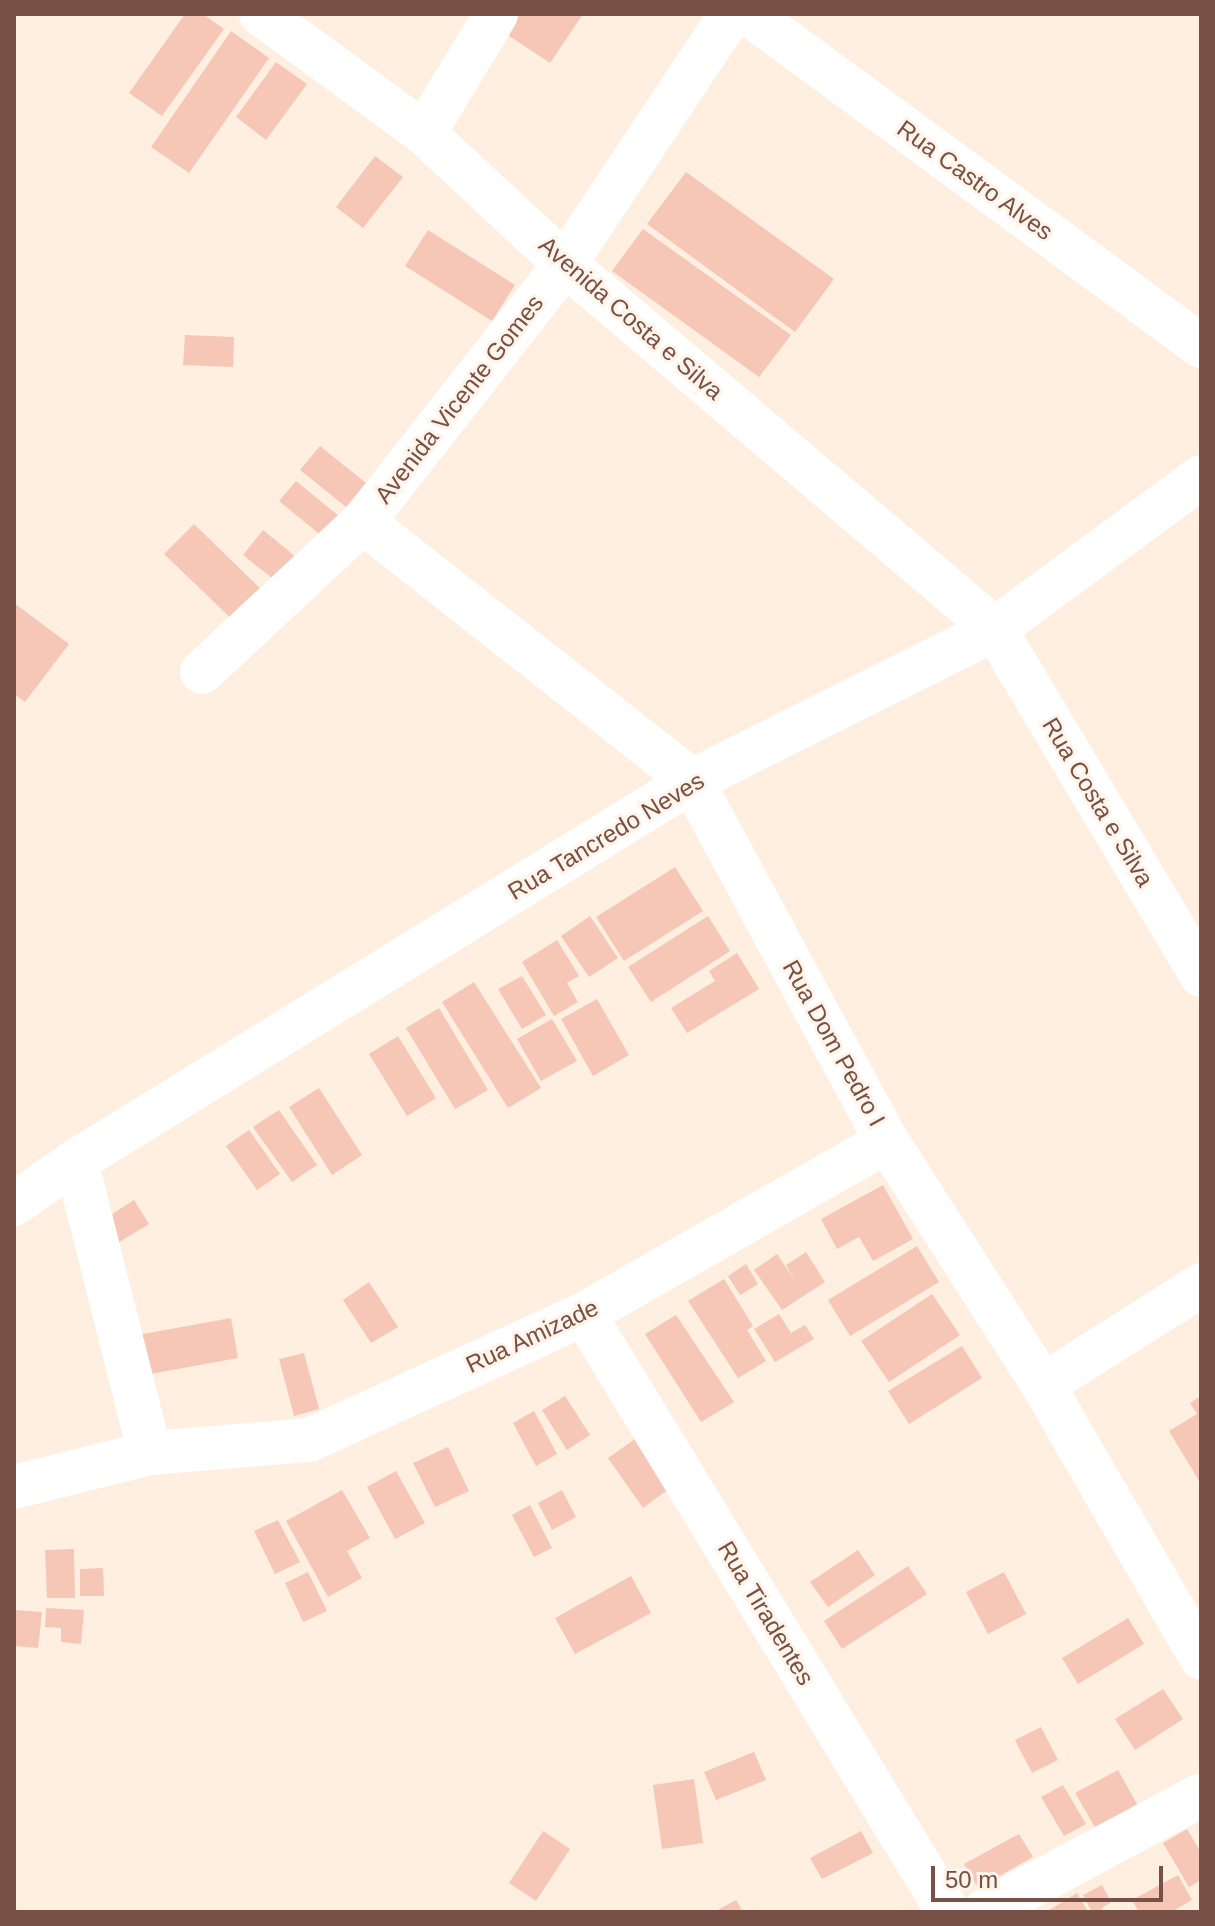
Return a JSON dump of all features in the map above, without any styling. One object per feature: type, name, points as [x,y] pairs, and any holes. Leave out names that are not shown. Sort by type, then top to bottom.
[{"type":"street","name":"Avenida Costa e Silva","points":[[261,14],[424,133],[565,264],[995,629]]},
{"type":"street","points":[[424,133],[496,14]]},
{"type":"street","name":"Avenida Vicente Gomes","points":[[202,672],[363,522],[565,264],[731,14]]},
{"type":"street","name":"Rua Castro Alves","points":[[749,14],[1201,346]]},
{"type":"street","name":"Rua Tancredo Neves","points":[[14,1204],[76,1161],[692,781],[995,629],[1201,477]]},
{"type":"street","name":"Rua Dom Pedro I","points":[[363,522],[692,781],[887,1141],[1043,1385],[1201,1658]]},
{"type":"street","name":"Rua Costa e Silva","points":[[995,629],[1201,975]]},
{"type":"street","name":"Rua Amizade","points":[[14,1487],[150,1453],[309,1440],[584,1314],[887,1141]]},
{"type":"street","points":[[76,1161],[150,1453]]},
{"type":"street","points":[[1043,1385],[1201,1285]]},
{"type":"street","name":"Rua Tiradentes","points":[[584,1314],[948,1912]]},
{"type":"street","points":[[983,1912],[1201,1795]]},
{"type":"building","points":[[185,14],[203,14],[224,29],[162,116],[129,93]]},
{"type":"building","points":[[519,14],[583,14],[550,63],[506,34]]},
{"type":"building","points":[[231,31],[269,58],[189,173],[151,147]]},
{"type":"building","points":[[276,62],[307,84],[266,140],[236,117]]},
{"type":"building","points":[[375,156],[403,177],[363,228],[336,207]]},
{"type":"building","points":[[686,172],[834,279],[795,332],[647,224]]},
{"type":"building","points":[[643,229],[791,335],[759,377],[612,271]]},
{"type":"building","points":[[428,230],[515,285],[492,321],[405,266]]},
{"type":"building","points":[[185,335],[234,337],[233,367],[183,365]]},
{"type":"building","points":[[320,446],[366,483],[346,507],[300,470]]},
{"type":"building","points":[[296,481],[340,517],[323,537],[279,501]]},
{"type":"building","points":[[194,524],[270,598],[241,628],[164,554]]},
{"type":"building","points":[[263,530],[301,561],[282,586],[243,555]]},
{"type":"building","points":[[14,603],[69,644],[25,702],[14,694]]},
{"type":"building","points":[[675,867],[703,911],[624,961],[596,917]]},
{"type":"building","points":[[590,916],[618,958],[589,977],[561,936]]},
{"type":"building","points":[[708,916],[730,951],[651,1002],[628,967]]},
{"type":"building","points":[[557,940],[579,976],[567,983],[578,1002],[554,1016],[522,962]]},
{"type":"building","points":[[737,953],[759,989],[687,1033],[671,1008],[715,981],[709,971]]},
{"type":"building","points":[[522,976],[546,1015],[522,1029],[498,989]]},
{"type":"building","points":[[474,982],[541,1088],[508,1108],[442,1002]]},
{"type":"building","points":[[597,999],[629,1055],[593,1076],[561,1019]]},
{"type":"building","points":[[439,1008],[488,1090],[455,1109],[406,1028]]},
{"type":"building","points":[[552,1019],[577,1061],[541,1081],[517,1039]]},
{"type":"building","points":[[398,1036],[436,1098],[407,1116],[369,1054]]},
{"type":"building","points":[[319,1088],[362,1155],[332,1175],[289,1107]]},
{"type":"building","points":[[279,1110],[317,1165],[292,1182],[253,1127]]},
{"type":"building","points":[[249,1130],[280,1174],[257,1190],[226,1146]]},
{"type":"building","points":[[883,1185],[913,1239],[873,1261],[859,1237],[837,1249],[821,1219]]},
{"type":"building","points":[[134,1200],[149,1224],[116,1244],[101,1221]]},
{"type":"building","points":[[917,1246],[939,1282],[850,1336],[828,1300]]},
{"type":"building","points":[[806,1252],[825,1282],[782,1310],[754,1270],[777,1254],[796,1282],[786,1265]]},
{"type":"building","points":[[746,1264],[758,1284],[740,1295],[728,1276]]},
{"type":"building","points":[[724,1279],[753,1326],[747,1330],[766,1361],[738,1378],[688,1301]]},
{"type":"building","points":[[369,1282],[398,1327],[371,1343],[343,1300]]},
{"type":"building","points":[[932,1294],[960,1335],[889,1382],[861,1341]]},
{"type":"building","points":[[779,1314],[791,1333],[805,1325],[814,1339],[775,1362],[754,1329]]},
{"type":"building","points":[[676,1315],[734,1402],[701,1422],[645,1334]]},
{"type":"building","points":[[231,1318],[238,1358],[139,1376],[132,1336]]},
{"type":"building","points":[[962,1346],[982,1378],[909,1424],[888,1391]]},
{"type":"building","points":[[304,1353],[319,1409],[294,1416],[279,1359]]},
{"type":"building","points":[[565,1396],[590,1435],[567,1450],[542,1410]]},
{"type":"building","points":[[1201,1396],[1201,1484],[1169,1431],[1197,1414],[1190,1403]]},
{"type":"building","points":[[534,1411],[557,1454],[536,1466],[513,1423]]},
{"type":"building","points":[[642,1434],[677,1483],[643,1508],[608,1458]]},
{"type":"building","points":[[448,1447],[469,1491],[435,1507],[413,1463]]},
{"type":"building","points":[[396,1471],[425,1523],[395,1539],[367,1487]]},
{"type":"building","points":[[342,1490],[370,1538],[347,1551],[362,1578],[328,1597],[286,1521]]},
{"type":"building","points":[[562,1490],[576,1517],[552,1530],[538,1503]]},
{"type":"building","points":[[530,1505],[552,1548],[534,1557],[512,1515]]},
{"type":"building","points":[[278,1520],[300,1562],[275,1574],[254,1531]]},
{"type":"building","points":[[74,1549],[75,1598],[47,1598],[45,1550]]},
{"type":"building","points":[[858,1550],[875,1575],[828,1607],[810,1582]]},
{"type":"building","points":[[908,1566],[927,1594],[842,1649],[824,1621]]},
{"type":"building","points":[[103,1568],[104,1596],[80,1596],[80,1569]]},
{"type":"building","points":[[308,1572],[327,1611],[303,1622],[285,1583]]},
{"type":"building","points":[[1004,1572],[1026,1614],[988,1634],[966,1592]]},
{"type":"building","points":[[631,1576],[651,1613],[575,1654],[555,1618]]},
{"type":"building","points":[[46,1608],[84,1610],[81,1644],[61,1642],[61,1628],[45,1627]]},
{"type":"building","points":[[15,1610],[42,1612],[38,1648],[14,1646]]},
{"type":"building","points":[[1128,1618],[1144,1644],[1078,1684],[1062,1658]]},
{"type":"building","points":[[1163,1689],[1183,1719],[1135,1750],[1115,1719]]},
{"type":"building","points":[[1041,1727],[1058,1760],[1032,1773],[1015,1740]]},
{"type":"building","points":[[754,1752],[766,1780],[716,1800],[704,1772]]},
{"type":"building","points":[[1118,1770],[1138,1806],[1096,1829],[1075,1793]]},
{"type":"building","points":[[694,1779],[703,1843],[662,1849],[653,1785]]},
{"type":"building","points":[[1063,1785],[1086,1824],[1064,1836],[1041,1797]]},
{"type":"building","points":[[1187,1829],[1201,1853],[1201,1880],[1189,1887],[1163,1843]]},
{"type":"building","points":[[543,1831],[570,1849],[536,1901],[509,1883]]},
{"type":"building","points":[[861,1831],[873,1853],[822,1879],[810,1858]]},
{"type":"building","points":[[1019,1834],[1033,1857],[978,1888],[964,1864]]},
{"type":"building","points":[[1178,1875],[1192,1900],[1171,1912],[1139,1912],[1132,1900]]},
{"type":"building","points":[[1102,1885],[1111,1902],[1102,1908],[1104,1912],[1092,1912],[1083,1895]]},
{"type":"building","points":[[1077,1893],[1088,1912],[1046,1912]]},
{"type":"building","points":[[736,1900],[743,1912],[714,1912]]}]
